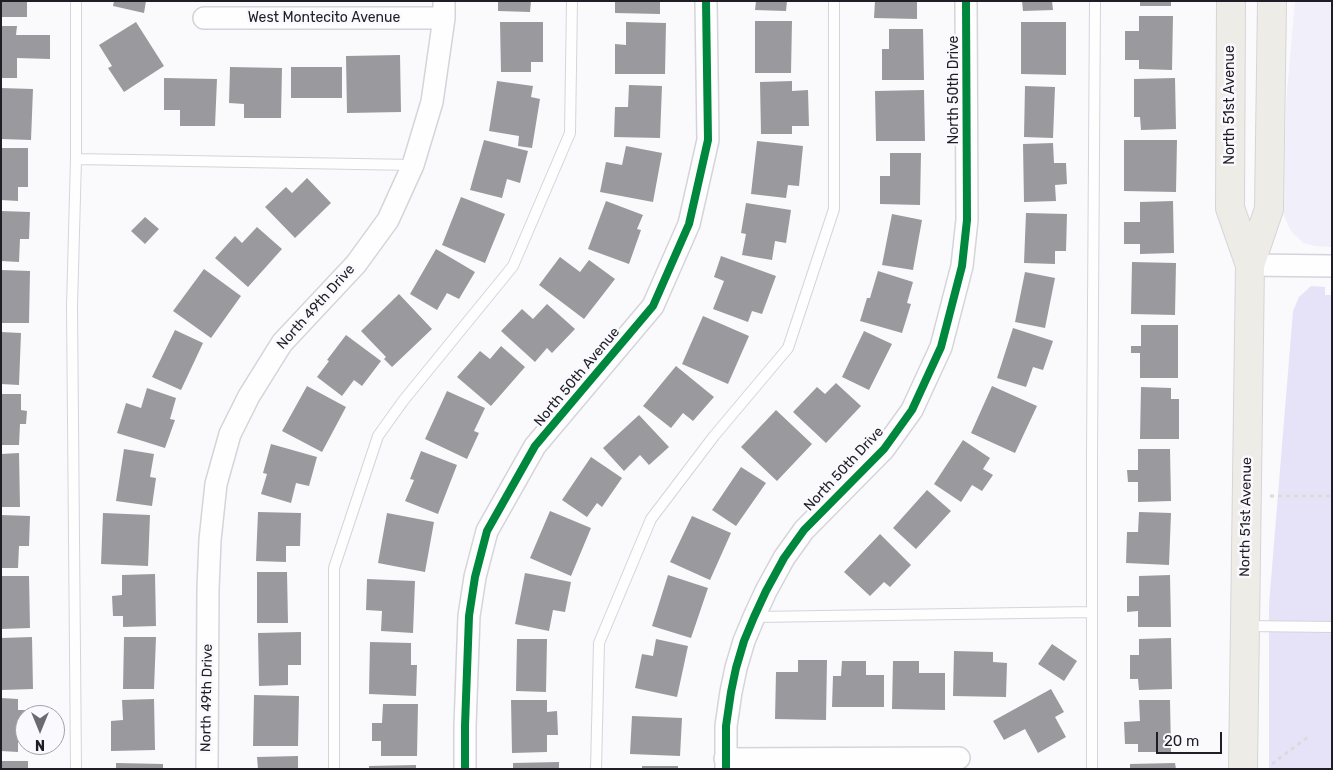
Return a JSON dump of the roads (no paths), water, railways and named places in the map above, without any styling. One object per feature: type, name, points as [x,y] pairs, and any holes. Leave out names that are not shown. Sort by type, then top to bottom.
[{"type":"main road","name":"North 51st Avenue","points":[[1231,1],[1230,208],[1250,265]]},
{"type":"main road","name":"North 51st Avenue","points":[[1243,769],[1250,265],[1269,209],[1272,1]]},
{"type":"street","name":"North 50th Avenue","points":[[465,769],[464,726],[469,616],[475,577],[488,531],[535,446],[653,306],[689,224],[708,140],[706,1]]},
{"type":"street","name":"North 50th Drive","points":[[726,764],[726,726],[731,692],[744,640],[784,558],[804,530],[884,449],[912,410],[940,347],[962,266],[968,220],[966,1]]},
{"type":"street","name":"West Montecito Avenue","points":[[204,18],[444,9]]},
{"type":"street","name":"North 49th Drive","points":[[207,769],[210,540],[216,484],[230,434],[282,343],[356,264],[388,220],[413,166],[432,102],[444,9]]},
{"type":"street","points":[[1250,265],[1332,266]]},
{"type":"street","points":[[726,764],[959,758]]},
{"type":"lane","points":[[76,1],[76,158],[72,306],[76,769]]},
{"type":"lane","points":[[334,769],[334,568],[378,436],[403,401],[512,266],[570,133],[572,1]]},
{"type":"lane","points":[[596,769],[599,643],[651,519],[714,436],[788,348],[834,209],[834,1]]},
{"type":"lane","points":[[1092,769],[1095,1]]},
{"type":"lane","points":[[76,158],[413,166]]},
{"type":"lane","points":[[754,617],[1092,612]]},
{"type":"lane","points":[[1245,626],[1332,627]]}]
